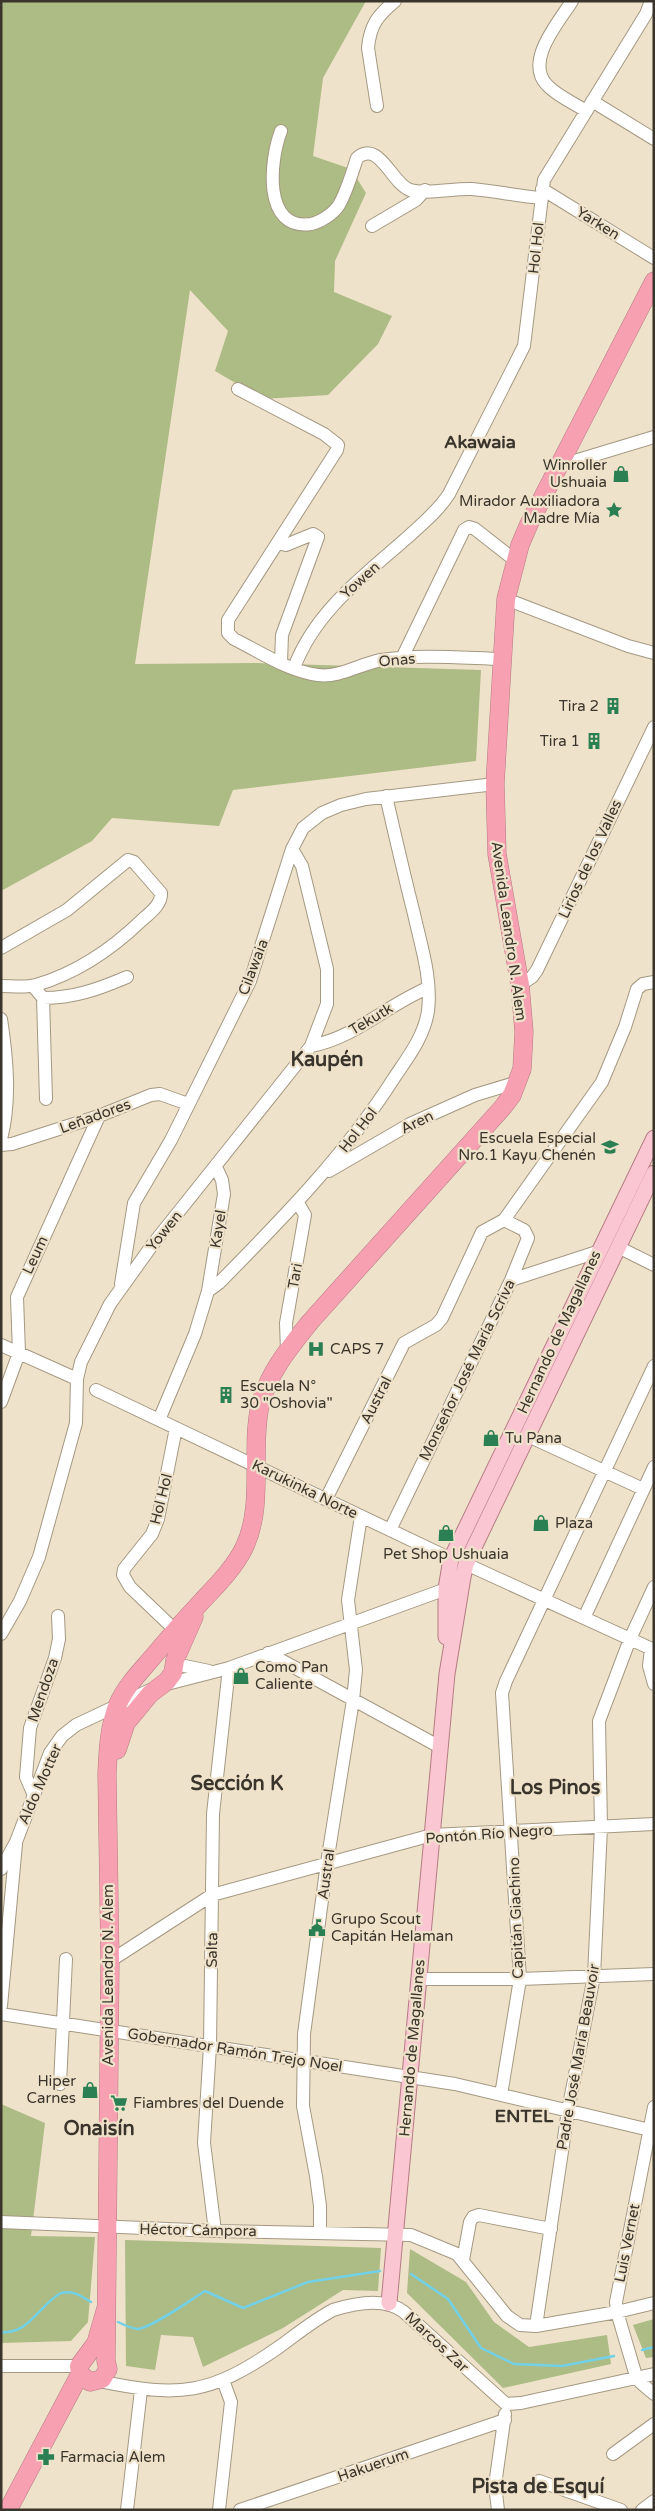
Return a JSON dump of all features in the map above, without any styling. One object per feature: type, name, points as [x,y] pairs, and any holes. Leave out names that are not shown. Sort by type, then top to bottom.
[{"type":"highway","name":"Avenida Leandro N. Alem","points":[[93,2369],[106,2308],[110,1961],[107,1822],[108,1749],[118,1705],[140,1670],[234,1564],[244,1547],[254,1510],[260,1406],[265,1390],[287,1351],[310,1322],[503,1107],[518,1082],[524,1051],[520,985],[497,854],[495,784],[506,599],[526,531],[654,281]]},
{"type":"highway","name":"Avenida Leandro N. Alem","points":[[107,1822],[121,1736],[126,1723],[156,1688],[173,1673],[175,1662],[192,1620],[206,1596]]},
{"type":"highway","points":[[156,1654],[166,1654],[175,1662]]},
{"type":"highway","points":[[140,1670],[142,1684],[156,1688]]},
{"type":"highway","points":[[8,2510],[58,2418],[93,2369]]},
{"type":"main road","name":"Hernando de Magallanes","points":[[447,1674],[446,1589],[451,1559],[597,1252],[654,1138]]},
{"type":"main road","name":"Hernando de Magallanes","points":[[389,2303],[447,1674],[466,1564],[654,1173]]},
{"type":"street","points":[[377,106],[368,38],[371,26],[378,15],[394,1]]},
{"type":"street","points":[[572,1],[541,52],[539,70],[542,80],[548,87],[654,139]]},
{"type":"street","name":"Hol Hol","points":[[442,505],[524,346],[542,193],[548,172],[589,106],[650,17],[651,1]]},
{"type":"street","points":[[281,131],[274,149],[272,175],[280,210],[290,221],[310,224],[318,222],[331,213],[339,205],[357,158],[361,155],[378,156],[386,163],[392,175],[402,186],[412,191],[470,189],[542,193]]},
{"type":"street","points":[[372,226],[416,200],[425,190]]},
{"type":"street","name":"Yarken","points":[[542,193],[654,258]]},
{"type":"street","points":[[238,389],[324,434],[338,445],[327,467],[279,543],[286,545],[313,534],[318,537],[282,635],[280,662]]},
{"type":"street","points":[[558,466],[654,437]]},
{"type":"street","name":"Yowen","points":[[294,668],[299,656],[331,605],[442,505]]},
{"type":"street","points":[[402,658],[464,530],[469,527],[516,560]]},
{"type":"street","name":"Onas","points":[[279,543],[228,620],[226,627],[228,633],[234,639],[294,668],[321,675],[334,674],[380,660],[402,658],[503,659]]},
{"type":"street","points":[[506,599],[628,646],[654,653]]},
{"type":"street","name":"Lirios de los Valles","points":[[520,985],[532,977],[540,963],[654,727]]},
{"type":"street","name":"Cilawaia","points":[[121,1287],[134,1204],[171,1140],[250,981],[292,849],[303,828],[322,813],[341,805],[386,796],[495,784]]},
{"type":"street","name":"Hol Hol","points":[[208,1291],[219,1283],[298,1203],[376,1107],[417,1044],[428,1010],[428,974],[386,796]]},
{"type":"street","name":"Yowen","points":[[1,1634],[33,1575],[50,1521],[76,1423],[77,1379],[81,1362],[121,1287],[311,1046],[327,1004],[328,969],[302,866],[292,849]]},
{"type":"street","points":[[1,948],[67,910],[128,860],[134,862],[158,888],[161,898],[158,904],[118,943],[76,968],[33,986],[1,986]]},
{"type":"street","points":[[43,998],[74,996],[91,992],[127,976]]},
{"type":"street","points":[[504,1220],[602,1082],[625,1027],[636,989],[643,984],[654,982]]},
{"type":"street","points":[[33,986],[43,998],[46,1099]]},
{"type":"street","name":"Tekutk","points":[[311,1046],[335,1040],[412,994],[428,988]]},
{"type":"street","points":[[1,1019],[6,1069],[6,1117],[1,1140]]},
{"type":"street","name":"Aren","points":[[322,1174],[418,1120],[475,1094],[518,1082]]},
{"type":"street","name":"Leñadores","points":[[1,1145],[12,1144],[99,1116],[151,1095],[160,1094],[188,1104]]},
{"type":"street","name":"Leum","points":[[1,1402],[19,1353],[17,1297],[99,1116]]},
{"type":"street","name":"Kayel","points":[[208,1291],[224,1194],[222,1180],[216,1167]]},
{"type":"street","name":"Tari","points":[[287,1351],[286,1323],[305,1215],[298,1203]]},
{"type":"street","name":"Monseñor José María Scriva","points":[[390,1530],[511,1280],[528,1238],[524,1230],[504,1220]]},
{"type":"street","name":"Austral","points":[[326,1499],[404,1343],[436,1325],[442,1318],[482,1232],[504,1220]]},
{"type":"street","points":[[129,1238],[140,1245],[154,1244]]},
{"type":"street","points":[[618,1247],[654,1265]]},
{"type":"street","points":[[511,1280],[597,1252]]},
{"type":"street","points":[[159,1420],[195,1334],[208,1291]]},
{"type":"street","points":[[1,1345],[77,1379]]},
{"type":"street","name":"Capitán Giachino","points":[[501,2095],[520,1979],[502,1693],[654,1366]]},
{"type":"street","name":"Karukinka Norte","points":[[96,1390],[451,1559]]},
{"type":"street","name":"Hol Hol","points":[[175,1630],[130,1587],[123,1575],[124,1569],[152,1534],[158,1519],[176,1428]]},
{"type":"street","points":[[528,1436],[643,1489]]},
{"type":"street","points":[[584,1618],[654,1468]]},
{"type":"street","name":"Austral","points":[[320,2232],[316,2176],[304,2106],[304,2034],[327,1863],[353,1700],[356,1670],[348,1600],[361,1516]]},
{"type":"street","points":[[466,1564],[652,1650],[649,1666],[654,1684]]},
{"type":"street","name":"Padre José María Beauvoir","points":[[536,2326],[568,2111],[594,1976],[602,1827],[599,1721],[630,1639],[654,1587]]},
{"type":"street","name":"Aldo Motter","points":[[1,1869],[16,1842],[33,1793],[50,1753],[62,1736],[76,1725],[156,1688],[229,1668],[446,1589]]},
{"type":"street","name":"Mendoza","points":[[33,1793],[26,1777],[30,1728],[55,1658],[58,1638],[58,1616]]},
{"type":"street","points":[[268,1653],[440,1747]]},
{"type":"street","name":"Aldo Motter","points":[[175,1662],[214,1672]]},
{"type":"street","name":"Salta","points":[[215,2232],[204,2160],[210,2046],[213,1814],[229,1668]]},
{"type":"street","name":"Pontón Río Negro","points":[[110,1961],[212,1895],[432,1835],[654,1824]]},
{"type":"street","points":[[1,2006],[17,1854],[16,1842]]},
{"type":"street","points":[[60,2084],[61,2024],[66,1960]]},
{"type":"street","points":[[418,1979],[520,1979],[654,1974]]},
{"type":"street","name":"Gobernador Ramón Trejo Noel","points":[[1,2014],[455,2084],[650,2130]]},
{"type":"street","name":"Luis Vernet","points":[[636,2376],[617,2312],[618,2291],[654,2107]]},
{"type":"street","points":[[551,2229],[479,2215],[473,2217],[470,2222],[463,2260],[508,2316],[520,2325],[536,2326],[617,2312],[654,2303]]},
{"type":"street","name":"Héctor Cámpora","points":[[1,2222],[215,2232],[394,2234],[418,2237],[457,2254],[463,2260]]},
{"type":"street","name":"Marcos Zar","points":[[93,2369],[141,2390],[196,2390],[222,2380],[277,2348],[333,2310],[348,2305],[389,2303],[404,2312],[506,2404]]},
{"type":"street","points":[[1,2366],[93,2369]]},
{"type":"street","points":[[498,2510],[495,2485],[506,2404],[546,2398],[636,2376],[654,2374]]},
{"type":"street","points":[[636,2376],[647,2390],[654,2394]]},
{"type":"street","points":[[219,2510],[231,2402],[222,2380]]},
{"type":"street","points":[[127,2510],[141,2390]]},
{"type":"street","name":"Hakuerum","points":[[240,2510],[505,2420]]},
{"type":"street","points":[[613,2454],[654,2424]]},
{"type":"street","points":[[539,2481],[621,2510]]},
{"type":"street","points":[[642,2510],[654,2501]]},
{"type":"green space","points":[[1,1],[366,1],[323,78],[313,156],[351,169],[366,193],[335,261],[334,292],[392,316],[378,344],[328,395],[263,399],[215,371],[228,331],[190,290],[135,664],[256,663],[481,670],[476,761],[233,790],[219,826],[112,818],[92,841],[1,891]]},
{"type":"green space","points":[[1,2104],[45,2123],[31,2236],[95,2237],[88,2322],[71,2341],[1,2343]]},
{"type":"green space","points":[[125,2240],[381,2248],[378,2291],[343,2290],[283,2328],[203,2367],[193,2337],[161,2335],[155,2370],[126,2366]]},
{"type":"green space","points":[[410,2249],[466,2282],[494,2322],[529,2347],[607,2335],[611,2364],[503,2388],[407,2293]]},
{"type":"green space","points":[[654,2319],[654,2357],[646,2358],[633,2325]]},
{"type":"waterway","points":[[118,2322],[134,2329],[143,2328],[205,2291],[243,2308],[308,2282],[380,2271]]},
{"type":"waterway","points":[[411,2274],[448,2299],[481,2348],[514,2364],[562,2366],[614,2356]]},
{"type":"waterway","points":[[1,2332],[11,2332],[27,2324],[61,2293],[73,2293],[91,2302]]},
{"type":"waterway","points":[[642,2350],[654,2347]]},
{"type":"place","name":"Winroller Ushuaia","points":[[621,474]]},
{"type":"place","name":"Mirador Auxiliadora Madre Mía","points":[[614,510]]},
{"type":"place","name":"Tira 2","points":[[613,706]]},
{"type":"place","name":"Tira 1","points":[[594,741]]},
{"type":"place","name":"Escuela Especial Nro.1 Kayu Chenén","points":[[610,1147]]},
{"type":"place","name":"CAPS 7","points":[[316,1349]]},
{"type":"place","name":"Escuela N° 30 \"Oshovia\"","points":[[226,1395]]},
{"type":"place","name":"Tu Pana","points":[[491,1438]]},
{"type":"place","name":"Plaza","points":[[541,1523]]},
{"type":"place","name":"Pet Shop Ushuaia","points":[[446,1533]]},
{"type":"place","name":"Como Pan Caliente","points":[[241,1676]]},
{"type":"place","name":"Grupo Scout Capitán Helaman","points":[[317,1928]]},
{"type":"place","name":"Hiper Carnes","points":[[90,2090]]},
{"type":"place","name":"Fiambres del Duende","points":[[119,2103]]},
{"type":"place","name":"Farmacia Alem","points":[[46,2457]]},
{"type":"district","name":"Akawaia","points":[[480,442]]},
{"type":"district","name":"Kaupén","points":[[327,1060]]},
{"type":"district","name":"Sección K","points":[[237,1784]]},
{"type":"district","name":"Los Pinos","points":[[555,1788]]},
{"type":"district","name":"ENTEL","points":[[524,2116]]},
{"type":"district","name":"Onaisín","points":[[99,2129]]},
{"type":"district","name":"Pista de Esquí","points":[[538,2487]]}]
